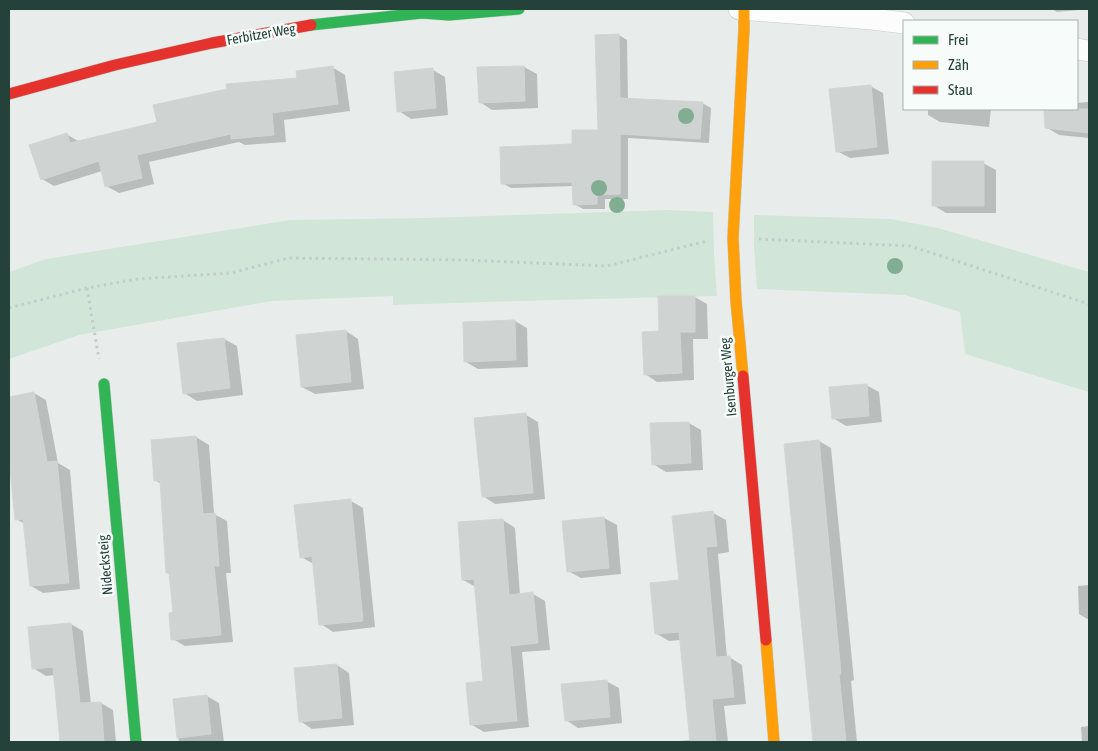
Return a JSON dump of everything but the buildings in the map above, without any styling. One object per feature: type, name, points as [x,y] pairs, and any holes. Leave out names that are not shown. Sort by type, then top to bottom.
[{"type":"street","name":"Ferbitzer Weg","points":[[9,94],[115,65],[212,43],[313,25],[422,13],[449,15],[519,9]]},
{"type":"street","points":[[739,9],[903,23]]},
{"type":"street","name":"Isenburger Weg","points":[[744,9],[733,238],[736,301],[774,742]]},
{"type":"street","name":"Nidecksteig","points":[[104,384],[136,742]]},
{"type":"path","points":[[758,239],[910,246],[1089,304]]},
{"type":"path","points":[[9,308],[87,288],[138,279],[231,273],[289,258],[464,260],[607,266],[708,241]]},
{"type":"path","points":[[87,288],[104,384]]},
{"type":"green space","points":[[667,210],[713,212],[717,296],[393,305],[393,296],[272,301],[79,335],[9,359],[9,272],[46,259],[290,220],[425,218]]},
{"type":"green space","points":[[754,215],[891,219],[938,228],[1089,272],[1089,392],[965,354],[960,312],[905,295],[757,289]]},
{"type":"traffic: fast","points":[[311,25],[422,13],[449,15],[519,9]]},
{"type":"traffic: fast","points":[[104,384],[136,742]]},
{"type":"traffic: slow","points":[[743,376],[736,301],[733,238],[744,9]]},
{"type":"traffic: slow","points":[[766,640],[774,742]]},
{"type":"traffic: jam","points":[[9,94],[115,65],[212,43],[311,25]]},
{"type":"traffic: jam","points":[[743,376],[766,640]]}]
